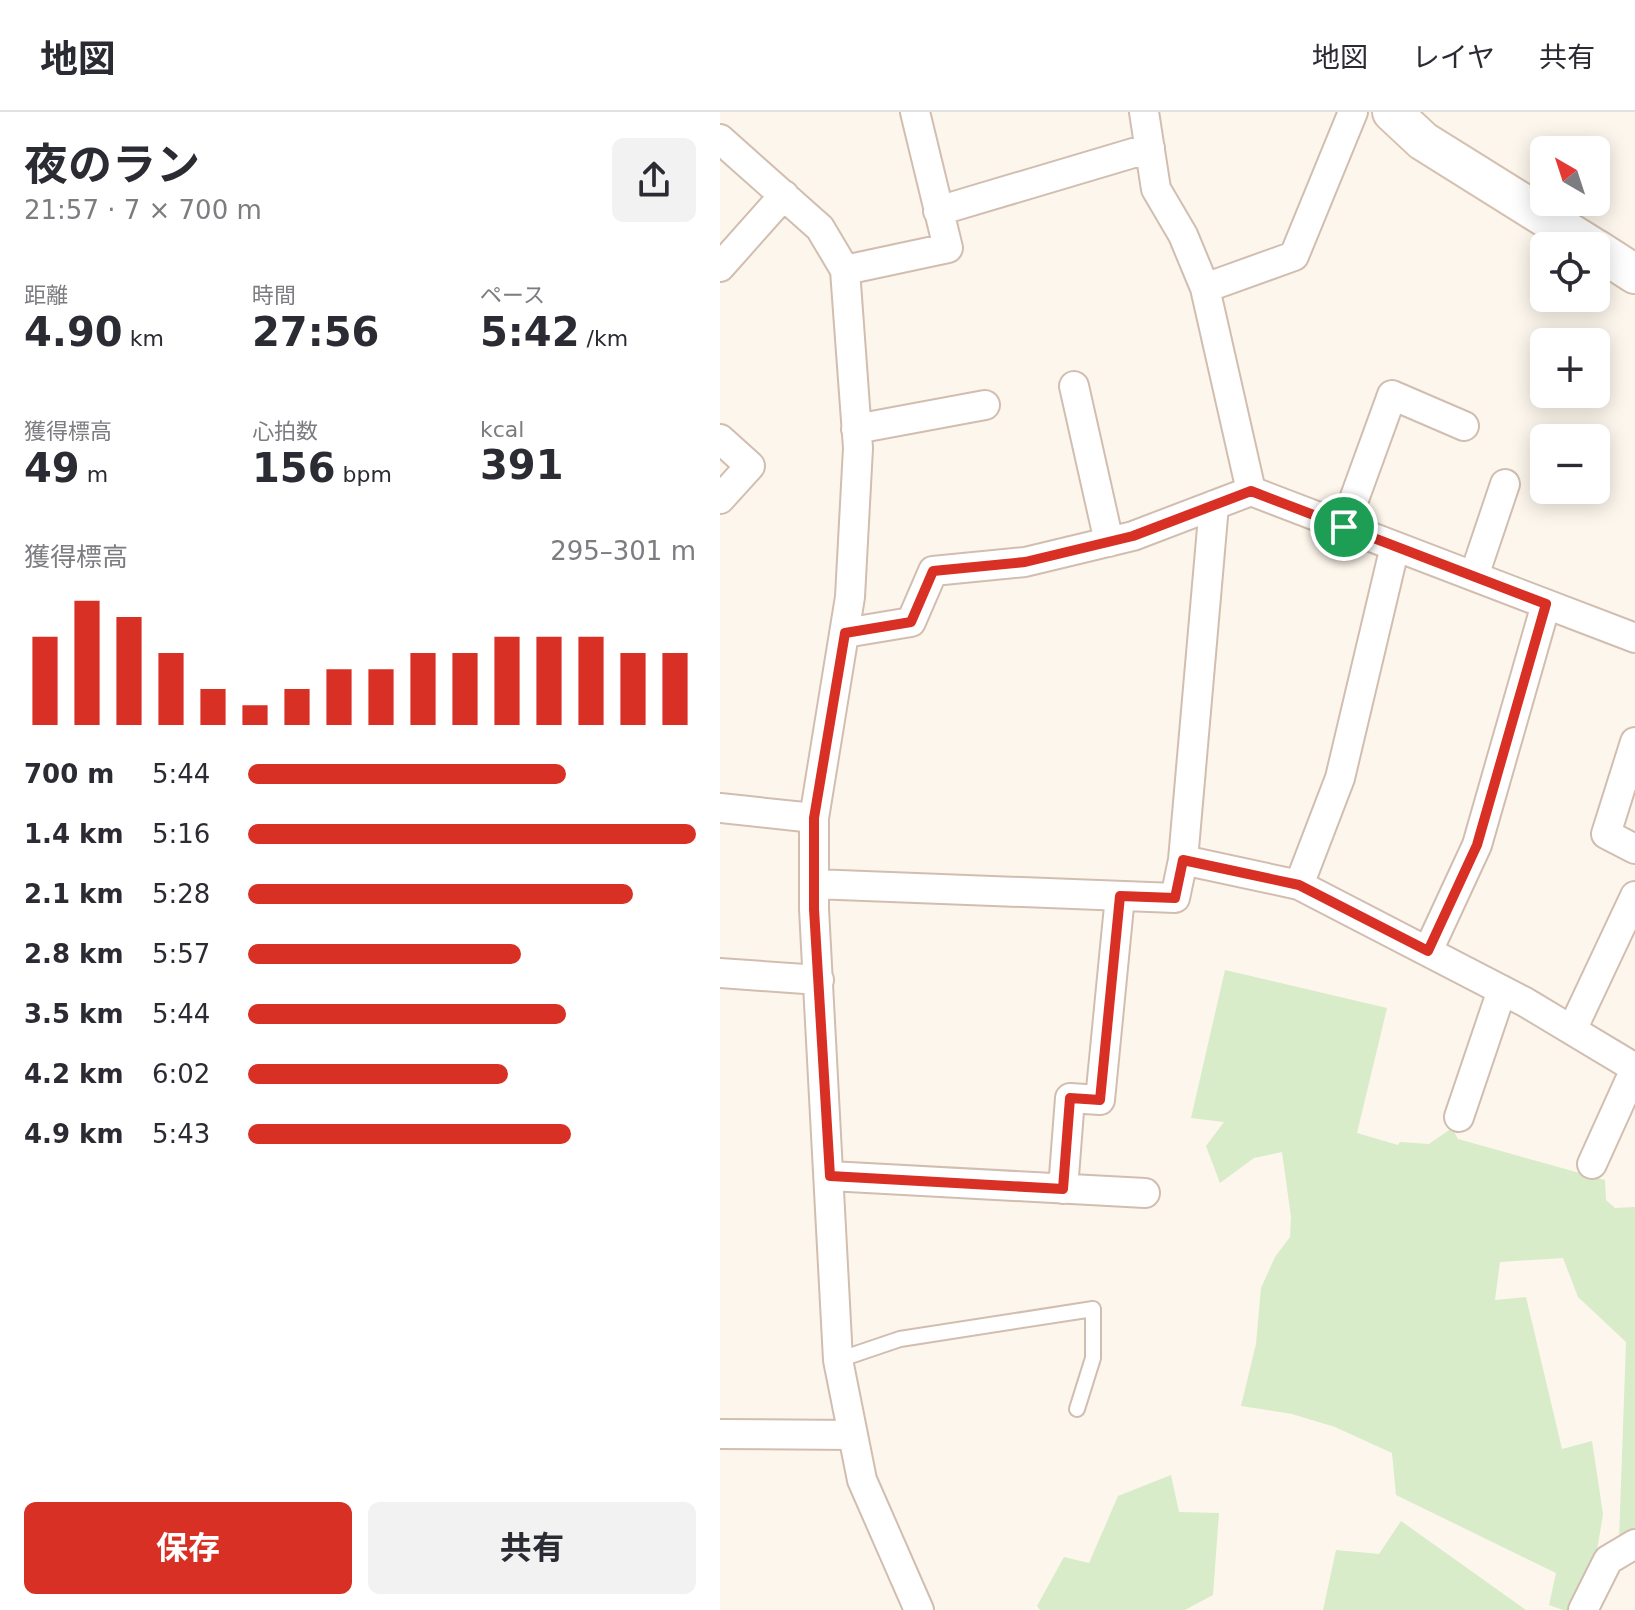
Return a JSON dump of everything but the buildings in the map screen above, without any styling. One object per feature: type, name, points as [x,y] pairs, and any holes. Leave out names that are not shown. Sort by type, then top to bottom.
[{"type":"main road","points":[[1392,112],[1423,141],[1569,232]]},
{"type":"main road","points":[[1610,258],[1635,274]]},
{"type":"street","points":[[845,270],[948,248],[915,112]]},
{"type":"street","points":[[1144,112],[1156,189],[1183,235],[1205,288],[1251,491]]},
{"type":"street","points":[[1205,288],[1294,256],[1353,112]]},
{"type":"street","points":[[720,139],[820,228],[845,270],[858,448],[850,597],[814,818],[814,884],[838,1360],[862,1480],[919,1610]]},
{"type":"street","points":[[938,211],[1150,148]]},
{"type":"street","points":[[720,267],[784,195]]},
{"type":"street","points":[[1074,386],[1109,542]]},
{"type":"street","points":[[1344,527],[1392,395],[1464,426]]},
{"type":"street","points":[[856,429],[985,405]]},
{"type":"street","points":[[720,439],[750,466],[720,499]]},
{"type":"street","points":[[1474,576],[1505,484]]},
{"type":"street","points":[[845,633],[911,622],[933,571],[1025,562],[1133,536],[1251,491],[1635,638]]},
{"type":"street","points":[[814,884],[1175,898],[1183,860],[1214,505]]},
{"type":"street","points":[[1299,885],[1340,778],[1395,546]]},
{"type":"street","points":[[1428,951],[1477,845],[1546,604]]},
{"type":"street","points":[[1635,742],[1606,834],[1635,849]]},
{"type":"street","points":[[720,808],[814,818]]},
{"type":"street","points":[[1183,860],[1299,885],[1502,990],[1635,1068],[1592,1164]]},
{"type":"street","points":[[1063,1189],[1070,1098],[1100,1100],[1120,896]]},
{"type":"street","points":[[1572,1030],[1635,896]]},
{"type":"street","points":[[720,973],[819,980]]},
{"type":"street","points":[[1459,1117],[1502,990]]},
{"type":"street","points":[[830,1176],[1145,1193]]},
{"type":"street","points":[[720,1434],[853,1435]]},
{"type":"street","points":[[1583,1610],[1608,1560],[1635,1544]]},
{"type":"lane","points":[[838,1360],[900,1339],[1093,1309],[1093,1358],[1077,1409]]},
{"type":"green space","points":[[1225,970],[1387,1008],[1357,1133],[1398,1145],[1400,1142],[1429,1144],[1452,1128],[1458,1139],[1605,1180],[1606,1200],[1615,1208],[1635,1207],[1635,1535],[1619,1540],[1626,1342],[1578,1297],[1563,1258],[1500,1262],[1495,1300],[1526,1297],[1562,1449],[1592,1441],[1603,1514],[1596,1557],[1574,1610],[1549,1605],[1556,1573],[1396,1495],[1392,1453],[1335,1427],[1292,1414],[1241,1406],[1256,1344],[1261,1288],[1275,1257],[1290,1237],[1291,1217],[1282,1152],[1254,1158],[1220,1183],[1206,1146],[1224,1122],[1191,1118]]},
{"type":"green space","points":[[1171,1475],[1179,1512],[1219,1513],[1213,1595],[1185,1610],[1040,1610],[1037,1606],[1064,1557],[1089,1563],[1118,1496]]},
{"type":"green space","points":[[1401,1521],[1526,1610],[1323,1610],[1336,1550],[1379,1554]]},
{"type":"route","points":[[1251,491],[1344,527],[1546,604],[1477,845],[1428,951],[1299,885],[1183,860],[1175,898],[1120,896],[1100,1100],[1070,1098],[1063,1189],[830,1176],[814,909],[814,818],[845,633],[911,622],[933,571],[1025,562],[1133,536],[1251,491]]}]
